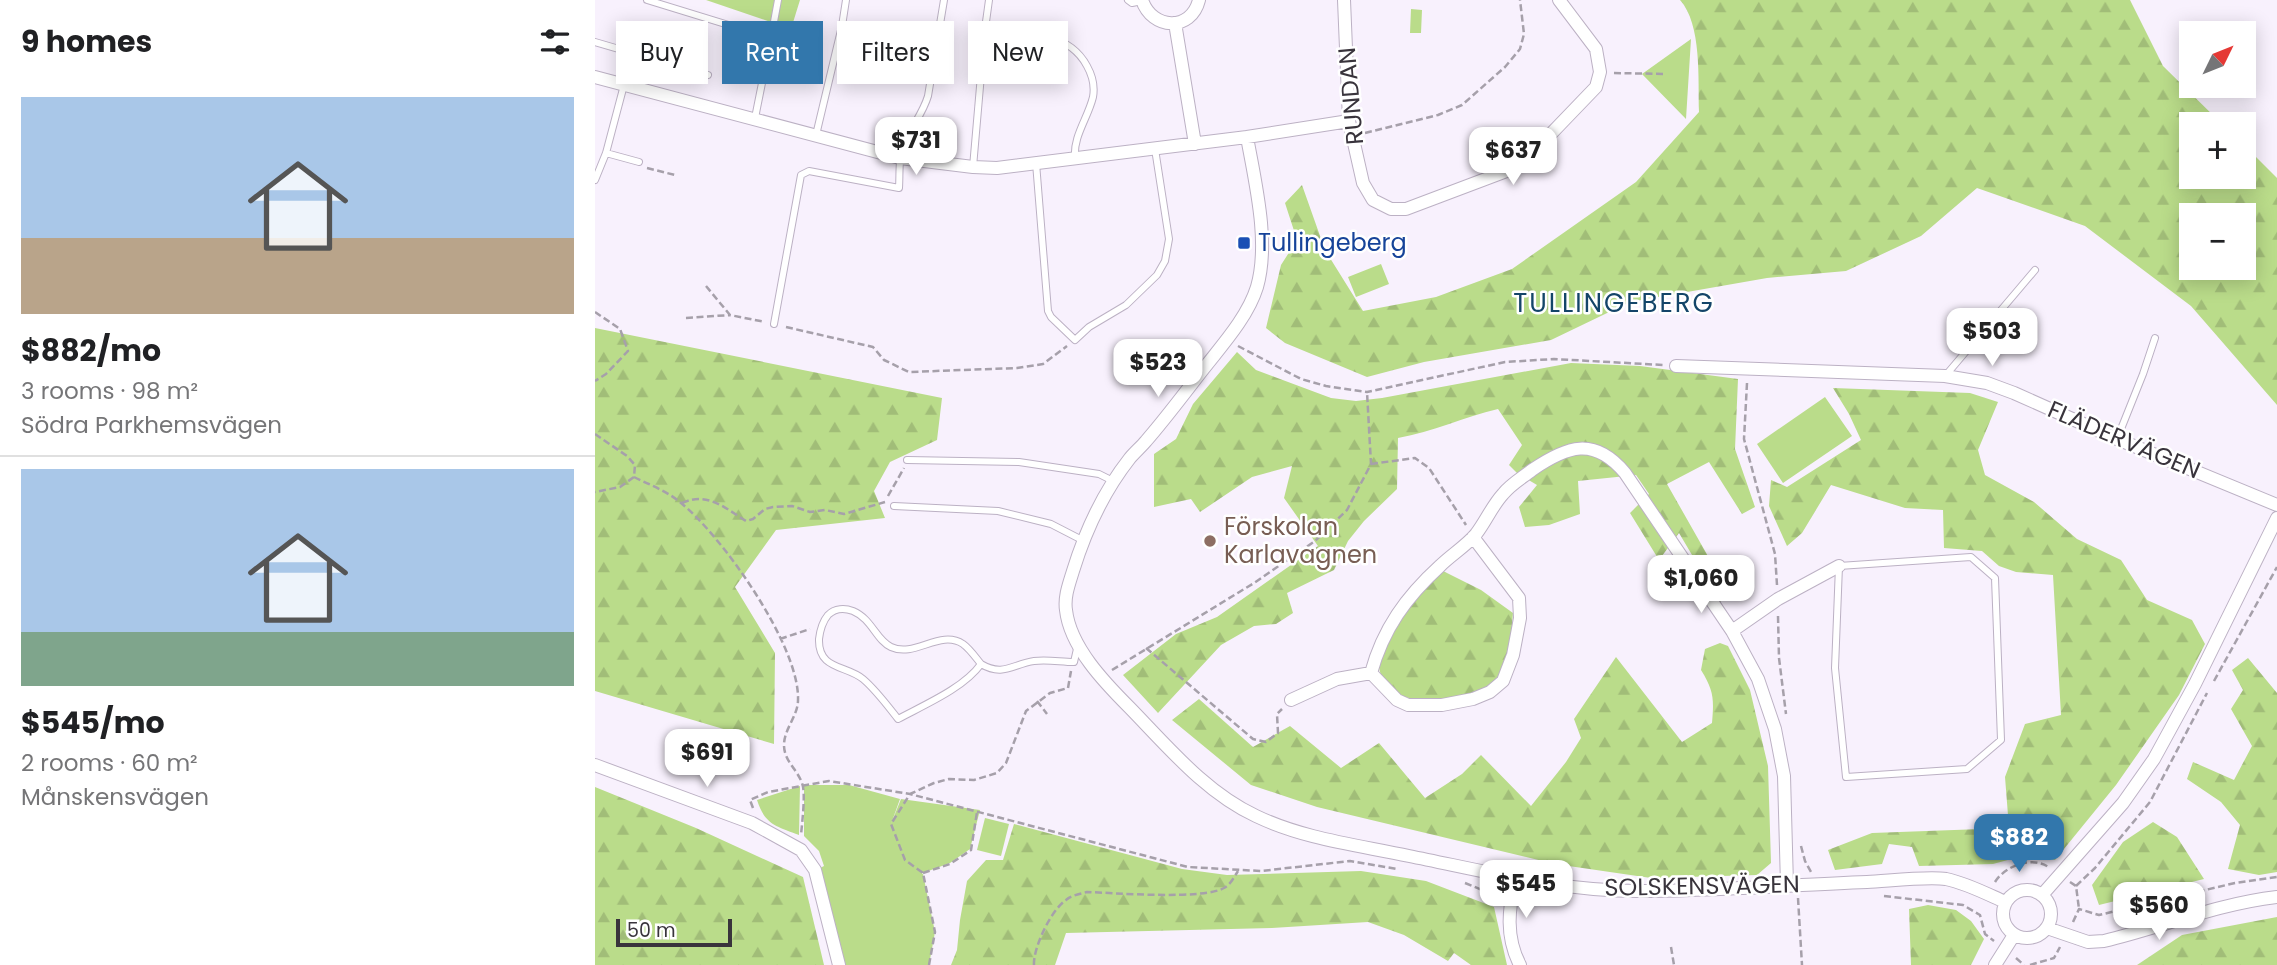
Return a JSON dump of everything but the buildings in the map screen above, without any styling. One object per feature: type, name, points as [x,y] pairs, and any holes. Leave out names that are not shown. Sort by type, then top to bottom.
[{"type":"street","points":[[1142,1],[1158,20],[1174,23],[1192,14],[1199,0]]},
{"type":"street","name":"RUNDAN","points":[[1344,0],[1349,121],[1352,136],[1363,183],[1373,200],[1391,209],[1406,209],[1520,166],[1596,87],[1600,72]]},
{"type":"street","points":[[1559,0],[1595,49],[1600,72]]},
{"type":"street","points":[[1174,23],[1195,144]]},
{"type":"street","points":[[595,77],[900,158],[973,167],[997,168],[1155,149],[1349,121]]},
{"type":"street","name":"SOLSKENSVÄGEN","points":[[1247,137],[1257,198],[1262,258],[1257,286],[1248,308],[1226,339],[1147,441],[1129,459],[1096,510],[1077,557],[1066,595],[1066,612],[1072,632],[1100,677],[1213,789],[1246,812],[1295,832],[1515,878],[1585,888],[1633,891],[1945,879],[2005,902]]},
{"type":"street","name":"FLÄDERVÄGEN","points":[[1676,366],[1945,376],[1986,383],[2277,505]]},
{"type":"street","points":[[1371,673],[1377,650],[1401,606],[1473,537],[1511,485],[1552,456],[1579,448],[1599,452],[1616,463],[1625,473],[1732,631],[1758,679],[1775,729],[1784,776],[1787,886]]},
{"type":"street","points":[[2042,895],[2123,803],[2154,759],[2195,684],[2277,518]]},
{"type":"street","points":[[1371,673],[1397,699],[1408,705],[1442,705],[1473,699],[1490,692],[1503,681],[1513,655],[1520,618],[1519,598],[1473,537]]},
{"type":"street","points":[[1732,631],[1778,599],[1839,566]]},
{"type":"street","points":[[1291,700],[1337,679],[1371,673]]},
{"type":"street","points":[[595,765],[752,823],[801,850],[815,870],[839,965]]},
{"type":"street","points":[[1515,878],[1510,902],[1509,938],[1520,965]]},
{"type":"street","points":[[2022,890],[2042,895],[2051,912],[2047,928],[2030,939],[2014,935],[2008,930],[2003,919],[2005,902],[2022,890]]},
{"type":"street","points":[[2047,928],[2088,942],[2104,941],[2207,910],[2249,900],[2277,897]]},
{"type":"street","points":[[1995,965],[2014,935]]},
{"type":"lane","points":[[647,0],[722,23]]},
{"type":"lane","points":[[774,21],[778,0]]},
{"type":"lane","points":[[816,136],[846,0]]},
{"type":"lane","points":[[774,324],[801,175],[810,171],[899,188],[900,158],[904,142],[924,110],[928,96],[944,0]]},
{"type":"lane","points":[[986,21],[989,0]]},
{"type":"lane","points":[[1128,0],[1132,3],[1142,1]]},
{"type":"lane","points":[[595,42],[616,49]]},
{"type":"lane","points":[[1068,45],[1083,58],[1092,75],[1094,94],[1074,145],[1075,158]]},
{"type":"lane","points":[[754,120],[761,84]]},
{"type":"lane","points":[[973,167],[980,84]]},
{"type":"lane","points":[[595,180],[627,86]]},
{"type":"lane","points":[[1036,163],[1048,311],[1075,340],[1089,327],[1126,305],[1157,275],[1165,261],[1169,239],[1155,149]]},
{"type":"lane","points":[[606,153],[639,162]]},
{"type":"lane","points":[[1945,376],[2035,270]]},
{"type":"lane","points":[[2117,439],[2155,338]]},
{"type":"lane","points":[[907,460],[1019,461],[1098,474],[1115,482]]},
{"type":"lane","points":[[894,506],[998,511],[1051,524],[1084,541]]},
{"type":"lane","points":[[1971,557],[1995,578],[2001,740],[1967,769],[1846,777],[1835,668],[1839,566],[1971,557]]},
{"type":"lane","points":[[981,663],[974,674],[898,719],[860,676],[830,664],[819,645],[820,630],[829,614],[839,609],[850,610],[863,616],[887,645],[900,651],[952,640],[964,645],[993,671],[1035,661],[1074,662],[1078,644]]},
{"type":"path","points":[[1352,136],[1415,121],[1462,104],[1505,67],[1520,49],[1524,34],[1520,0]]},
{"type":"path","points":[[1600,72],[1666,74]]},
{"type":"path","points":[[639,162],[643,167],[675,175]]},
{"type":"path","points":[[706,286],[730,314]]},
{"type":"path","points":[[595,312],[620,328],[628,351],[606,374],[595,381]]},
{"type":"path","points":[[686,318],[730,314],[873,347],[884,360],[909,372],[1017,368],[1043,364],[1075,340]]},
{"type":"path","points":[[1226,339],[1301,379],[1367,392],[1505,362],[1554,359],[1676,366]]},
{"type":"path","points":[[1100,677],[1254,583],[1315,541],[1347,510],[1371,464],[1367,392]]},
{"type":"path","points":[[595,434],[627,456],[635,465],[634,477]]},
{"type":"path","points":[[1371,464],[1415,458],[1422,462],[1429,468],[1473,537]]},
{"type":"path","points":[[884,502],[900,476]]},
{"type":"path","points":[[595,492],[619,487],[634,477]]},
{"type":"path","points":[[634,477],[682,503],[717,539],[748,582],[780,639],[794,677],[799,701],[786,731],[784,744],[785,756],[803,784],[801,850]]},
{"type":"path","points":[[682,503],[691,499],[703,499],[729,507],[746,521],[773,507],[792,506],[810,512],[825,510],[844,514],[884,502],[894,506]]},
{"type":"path","points":[[780,639],[808,629],[820,630]]},
{"type":"path","points":[[1146,648],[1245,734],[1258,741],[1266,743],[1278,733],[1277,714],[1291,700]]},
{"type":"path","points":[[929,965],[935,932],[923,873],[905,860],[891,824],[909,794],[949,779],[974,780],[997,773],[1006,763],[1026,711],[1050,693],[1068,688],[1069,674],[1074,662]]},
{"type":"path","points":[[1037,701],[1047,714]]},
{"type":"path","points":[[752,823],[755,817],[750,800],[768,792],[803,784]]},
{"type":"path","points":[[923,873],[950,864],[971,850],[977,811]]},
{"type":"path","points":[[1980,915],[1988,894],[2001,873],[2013,865],[2045,864],[2077,886],[2079,909],[2054,958],[2030,965]]},
{"type":"path","points":[[1034,965],[1036,949],[1048,921],[1065,900],[1075,895],[1087,892],[1204,893],[1223,889],[1238,871]]},
{"type":"path","points":[[2079,909],[2099,915],[2235,883],[2277,877]]},
{"type":"path","points":[[1798,898],[1802,965]]},
{"type":"path","points":[[1671,947],[1674,965]]},
{"type":"green space","points":[[706,0],[800,0],[793,21],[768,21]]},
{"type":"green space","points":[[1680,0],[2130,0],[2163,66],[2179,82],[2179,98],[2196,98],[2210,112],[2179,112],[2179,189],[2256,189],[2256,157],[2277,178],[2277,405],[2191,306],[2085,226],[1977,188],[1921,236],[1846,271],[1767,278],[1630,302],[1551,340],[1424,362],[1367,377],[1285,343],[1266,328],[1281,265],[1297,240],[1285,203],[1302,185],[1325,250],[1363,311],[1436,297],[1512,269],[1636,182],[1699,112],[1697,53],[1692,23]]},
{"type":"green space","points":[[1411,9],[1422,10],[1421,33],[1410,33]]},
{"type":"green space","points":[[1691,39],[1686,119],[1642,74]]},
{"type":"green space","points":[[1381,264],[1389,284],[1356,297],[1348,277]]},
{"type":"green space","points":[[595,328],[942,398],[937,440],[890,462],[874,491],[885,518],[776,530],[735,587],[775,653],[774,744],[595,691]]},
{"type":"green space","points":[[1237,352],[1256,370],[1331,398],[1356,401],[1571,363],[1640,366],[1738,379],[1735,449],[1755,507],[1742,514],[1709,462],[1667,484],[1713,565],[1721,604],[1679,533],[1659,560],[1630,513],[1649,494],[1636,475],[1578,481],[1580,514],[1549,525],[1525,527],[1519,507],[1537,485],[1509,465],[1522,445],[1498,409],[1398,438],[1397,489],[1348,541],[1334,570],[1287,593],[1293,613],[1276,624],[1254,626],[1221,645],[1158,713],[1123,675],[1176,634],[1217,617],[1318,546],[1284,498],[1292,466],[1252,477],[1200,512],[1191,499],[1154,507],[1154,454],[1176,439],[1193,404]]},
{"type":"green space","points":[[1833,388],[1970,393],[1998,402],[1978,450],[1985,475],[2034,502],[2077,539],[2121,560],[2147,600],[2192,620],[2205,644],[2179,695],[2116,785],[2055,860],[2030,854],[1993,864],[1919,866],[1912,847],[1889,844],[1882,864],[1835,870],[1828,850],[1872,833],[2009,828],[2005,777],[2025,724],[2061,715],[2053,575],[2016,572],[1999,566],[1982,551],[1944,548],[1943,510],[1905,508],[1831,485],[1802,533],[1787,546],[1769,506],[1771,480],[1787,487],[1861,440]]},
{"type":"green space","points":[[1825,397],[1852,436],[1783,483],[1757,444]]},
{"type":"green space","points":[[1441,570],[1481,590],[1513,613],[1509,654],[1500,675],[1489,685],[1473,693],[1454,699],[1415,699],[1398,694],[1385,683],[1379,667],[1380,661],[1403,609]]},
{"type":"green space","points":[[1720,643],[1728,646],[1750,690],[1768,766],[1771,863],[1757,875],[1651,878],[1555,864],[1317,807],[1251,785],[1172,720],[1199,699],[1253,747],[1290,726],[1341,768],[1379,743],[1425,798],[1462,774],[1481,755],[1531,806],[1566,762],[1581,738],[1574,719],[1616,657],[1682,742],[1712,723],[1712,695],[1701,670],[1705,649]]},
{"type":"green space","points":[[2248,658],[2277,693],[2277,872],[2259,875],[2228,869],[2240,825],[2221,802],[2187,779],[2193,762],[2234,780],[2252,746],[2231,709],[2243,690],[2232,670]]},
{"type":"green space","points":[[804,785],[849,785],[900,799],[891,824],[901,799],[980,810],[970,849],[950,863],[923,873],[918,870],[923,874],[935,932],[929,965],[840,965],[816,870],[824,866],[819,851],[804,836]]},
{"type":"green space","points":[[800,786],[799,835],[768,820],[757,800]]},
{"type":"green space","points":[[595,787],[696,828],[803,877],[824,965],[595,965]]},
{"type":"green space","points":[[985,818],[1009,824],[1001,856],[977,850]]},
{"type":"green space","points":[[2153,822],[2177,837],[2204,879],[2099,905],[2092,885],[2123,842]]},
{"type":"green space","points":[[1014,824],[1182,869],[1227,875],[1361,871],[1426,881],[1494,907],[1507,965],[1471,965],[1454,953],[1448,961],[1404,935],[1368,922],[1272,928],[1066,933],[1055,965],[951,965],[957,950],[967,881],[986,860],[1003,860]]},
{"type":"green space","points":[[1928,905],[1956,910],[1971,921],[1984,939],[1971,965],[1911,965],[1909,909]]},
{"type":"green space","points":[[2277,917],[2277,965],[2137,965],[2182,935]]},
{"type":"place","name":"Tullingeberg","points":[[1244,243]]},
{"type":"place","name":"Förskolan Karlavagnen","points":[[1210,541]]},
{"type":"district","name":"TULLINGEBERG","points":[[1614,303]]}]
